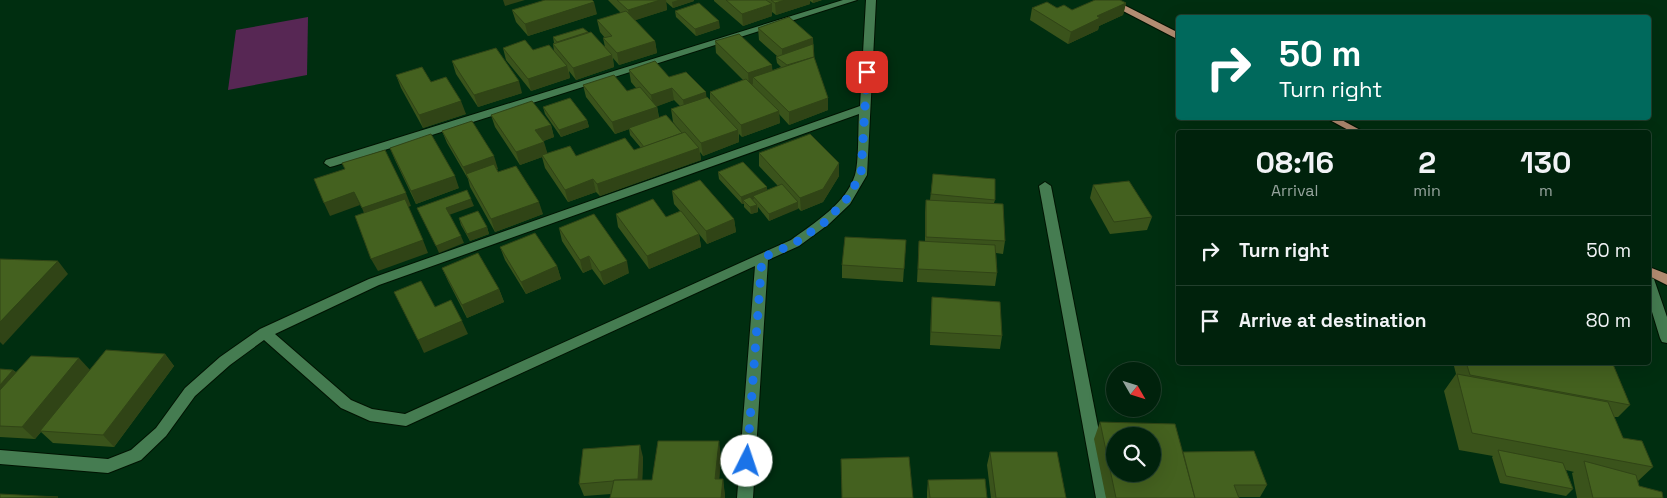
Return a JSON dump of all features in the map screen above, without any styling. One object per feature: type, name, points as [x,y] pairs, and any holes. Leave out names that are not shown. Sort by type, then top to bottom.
[{"type":"main road","points":[[1107,0],[1176,35]]},
{"type":"main road","points":[[1335,120],[1355,130]]},
{"type":"main road","points":[[1651,272],[1667,280]]},
{"type":"street","points":[[330,163],[852,0]]},
{"type":"street","points":[[265,333],[346,404],[370,415],[406,420],[795,243],[825,222],[846,200],[861,175],[871,0]]},
{"type":"street","points":[[0,457],[108,466],[136,454],[161,432],[190,392],[225,361],[265,333],[374,282],[865,108]]},
{"type":"street","points":[[1045,186],[1104,498]]},
{"type":"street","points":[[744,498],[762,258]]},
{"type":"street","points":[[1651,288],[1667,338]]},
{"type":"shaded area","points":[[308,17],[307,75],[228,90],[236,30]]},
{"type":"building","points":[[545,0],[592,0],[594,2],[525,24],[512,10]]},
{"type":"building","points":[[617,0],[660,0],[628,10]]},
{"type":"building","points":[[726,0],[766,0],[772,4],[742,14]]},
{"type":"building","points":[[771,0],[785,0],[775,3]]},
{"type":"building","points":[[1095,0],[1120,0],[1126,3],[1097,16],[1100,18],[1071,32],[1032,8],[1047,2],[1057,8],[1064,5],[1072,10]]},
{"type":"building","points":[[699,3],[719,21],[695,29],[675,11]]},
{"type":"building","points":[[626,11],[655,41],[617,53],[603,38],[612,36],[597,20]]},
{"type":"building","points":[[789,17],[813,38],[782,49],[758,28]]},
{"type":"building","points":[[583,28],[588,32],[557,42],[553,37]]},
{"type":"building","points":[[591,32],[612,55],[573,68],[553,44]]},
{"type":"building","points":[[739,34],[772,65],[748,73],[715,41]]},
{"type":"building","points":[[525,40],[533,50],[549,45],[567,66],[528,79],[503,48]]},
{"type":"building","points":[[813,44],[814,57],[787,65],[776,57]]},
{"type":"building","points":[[496,48],[519,81],[474,95],[452,61]]},
{"type":"building","points":[[814,57],[828,98],[789,112],[753,77]]},
{"type":"building","points":[[655,61],[669,77],[686,72],[706,92],[683,100],[672,88],[651,95],[629,70]]},
{"type":"building","points":[[422,67],[431,82],[446,77],[461,101],[419,115],[396,75]]},
{"type":"building","points":[[614,75],[627,91],[640,87],[657,107],[612,122],[583,85]]},
{"type":"building","points":[[746,79],[779,111],[741,125],[710,92]]},
{"type":"building","points":[[707,97],[738,130],[701,143],[671,109]]},
{"type":"building","points":[[570,98],[587,120],[559,130],[543,107]]},
{"type":"building","points":[[532,101],[551,125],[535,130],[544,142],[516,152],[491,115]]},
{"type":"building","points":[[666,115],[682,133],[644,147],[629,128]]},
{"type":"building","points":[[472,121],[494,156],[463,167],[442,131]]},
{"type":"building","points":[[685,132],[699,148],[597,184],[593,179],[565,190],[542,155],[570,146],[576,156],[625,138],[634,150]]},
{"type":"building","points":[[431,134],[455,176],[411,191],[390,148]]},
{"type":"building","points":[[810,134],[839,163],[823,189],[800,198],[759,153]]},
{"type":"building","points":[[385,150],[406,193],[362,208],[354,192],[324,203],[314,179],[345,169],[342,163]]},
{"type":"building","points":[[743,162],[767,187],[741,197],[718,172]]},
{"type":"building","points":[[494,164],[498,172],[516,166],[539,202],[491,219],[466,174]]},
{"type":"building","points":[[933,174],[995,179],[995,200],[931,194]]},
{"type":"building","points":[[700,180],[734,219],[706,231],[672,191]]},
{"type":"building","points":[[1129,181],[1152,217],[1114,222],[1093,185]]},
{"type":"building","points":[[782,184],[798,202],[769,214],[753,196]]},
{"type":"building","points":[[467,190],[471,199],[446,208],[461,236],[436,246],[417,208]]},
{"type":"building","points":[[750,197],[757,205],[750,207],[743,200]]},
{"type":"building","points":[[405,199],[423,240],[371,259],[355,216]]},
{"type":"building","points":[[653,199],[666,217],[681,211],[699,234],[647,256],[616,214]]},
{"type":"building","points":[[926,200],[1003,204],[1005,241],[926,237]]},
{"type":"building","points":[[478,211],[487,227],[467,234],[459,218]]},
{"type":"building","points":[[594,214],[627,261],[600,272],[589,256],[580,260],[559,228]]},
{"type":"building","points":[[535,233],[557,266],[521,282],[500,247]]},
{"type":"building","points":[[845,237],[906,240],[904,269],[842,265]]},
{"type":"building","points":[[919,241],[995,245],[997,273],[918,269]]},
{"type":"building","points":[[478,253],[499,289],[462,305],[442,268]]},
{"type":"building","points":[[0,259],[58,261],[0,322]]},
{"type":"building","points":[[421,281],[435,307],[451,300],[462,321],[418,340],[394,292]]},
{"type":"building","points":[[932,297],[1000,302],[1002,336],[931,332]]},
{"type":"building","points":[[106,350],[165,354],[103,435],[40,431]]},
{"type":"building","points":[[31,356],[79,358],[22,427],[0,426],[0,390]]},
{"type":"building","points":[[1467,365],[1613,365],[1630,405],[1470,375]]},
{"type":"building","points":[[0,369],[13,370],[0,385]]},
{"type":"building","points":[[1457,374],[1608,402],[1623,438],[1642,441],[1653,467],[1472,433]]},
{"type":"building","points":[[1100,422],[1175,424],[1195,498],[1116,498],[1113,482],[1161,482],[1161,427],[1106,427],[1106,450]]},
{"type":"building","points":[[658,441],[719,441],[715,479],[723,479],[721,498],[610,498],[614,480],[652,480]]},
{"type":"building","points":[[640,445],[638,479],[579,484],[583,449]]},
{"type":"building","points":[[1498,450],[1563,463],[1573,489],[1506,476]]},
{"type":"building","points":[[1254,451],[1267,485],[1234,485],[1239,498],[1195,498],[1183,452]]},
{"type":"building","points":[[990,452],[1057,452],[1066,498],[996,498]]},
{"type":"building","points":[[909,457],[913,498],[842,498],[841,459]]},
{"type":"building","points":[[1584,461],[1636,475],[1639,486],[1662,492],[1663,498],[1593,498]]},
{"type":"building","points":[[985,479],[987,498],[930,498],[928,480]]},
{"type":"building","points":[[0,494],[58,497],[0,498]]},
{"type":"route","points":[[747,461],[762,258],[795,243],[825,222],[846,200],[861,175],[867,72]]}]
